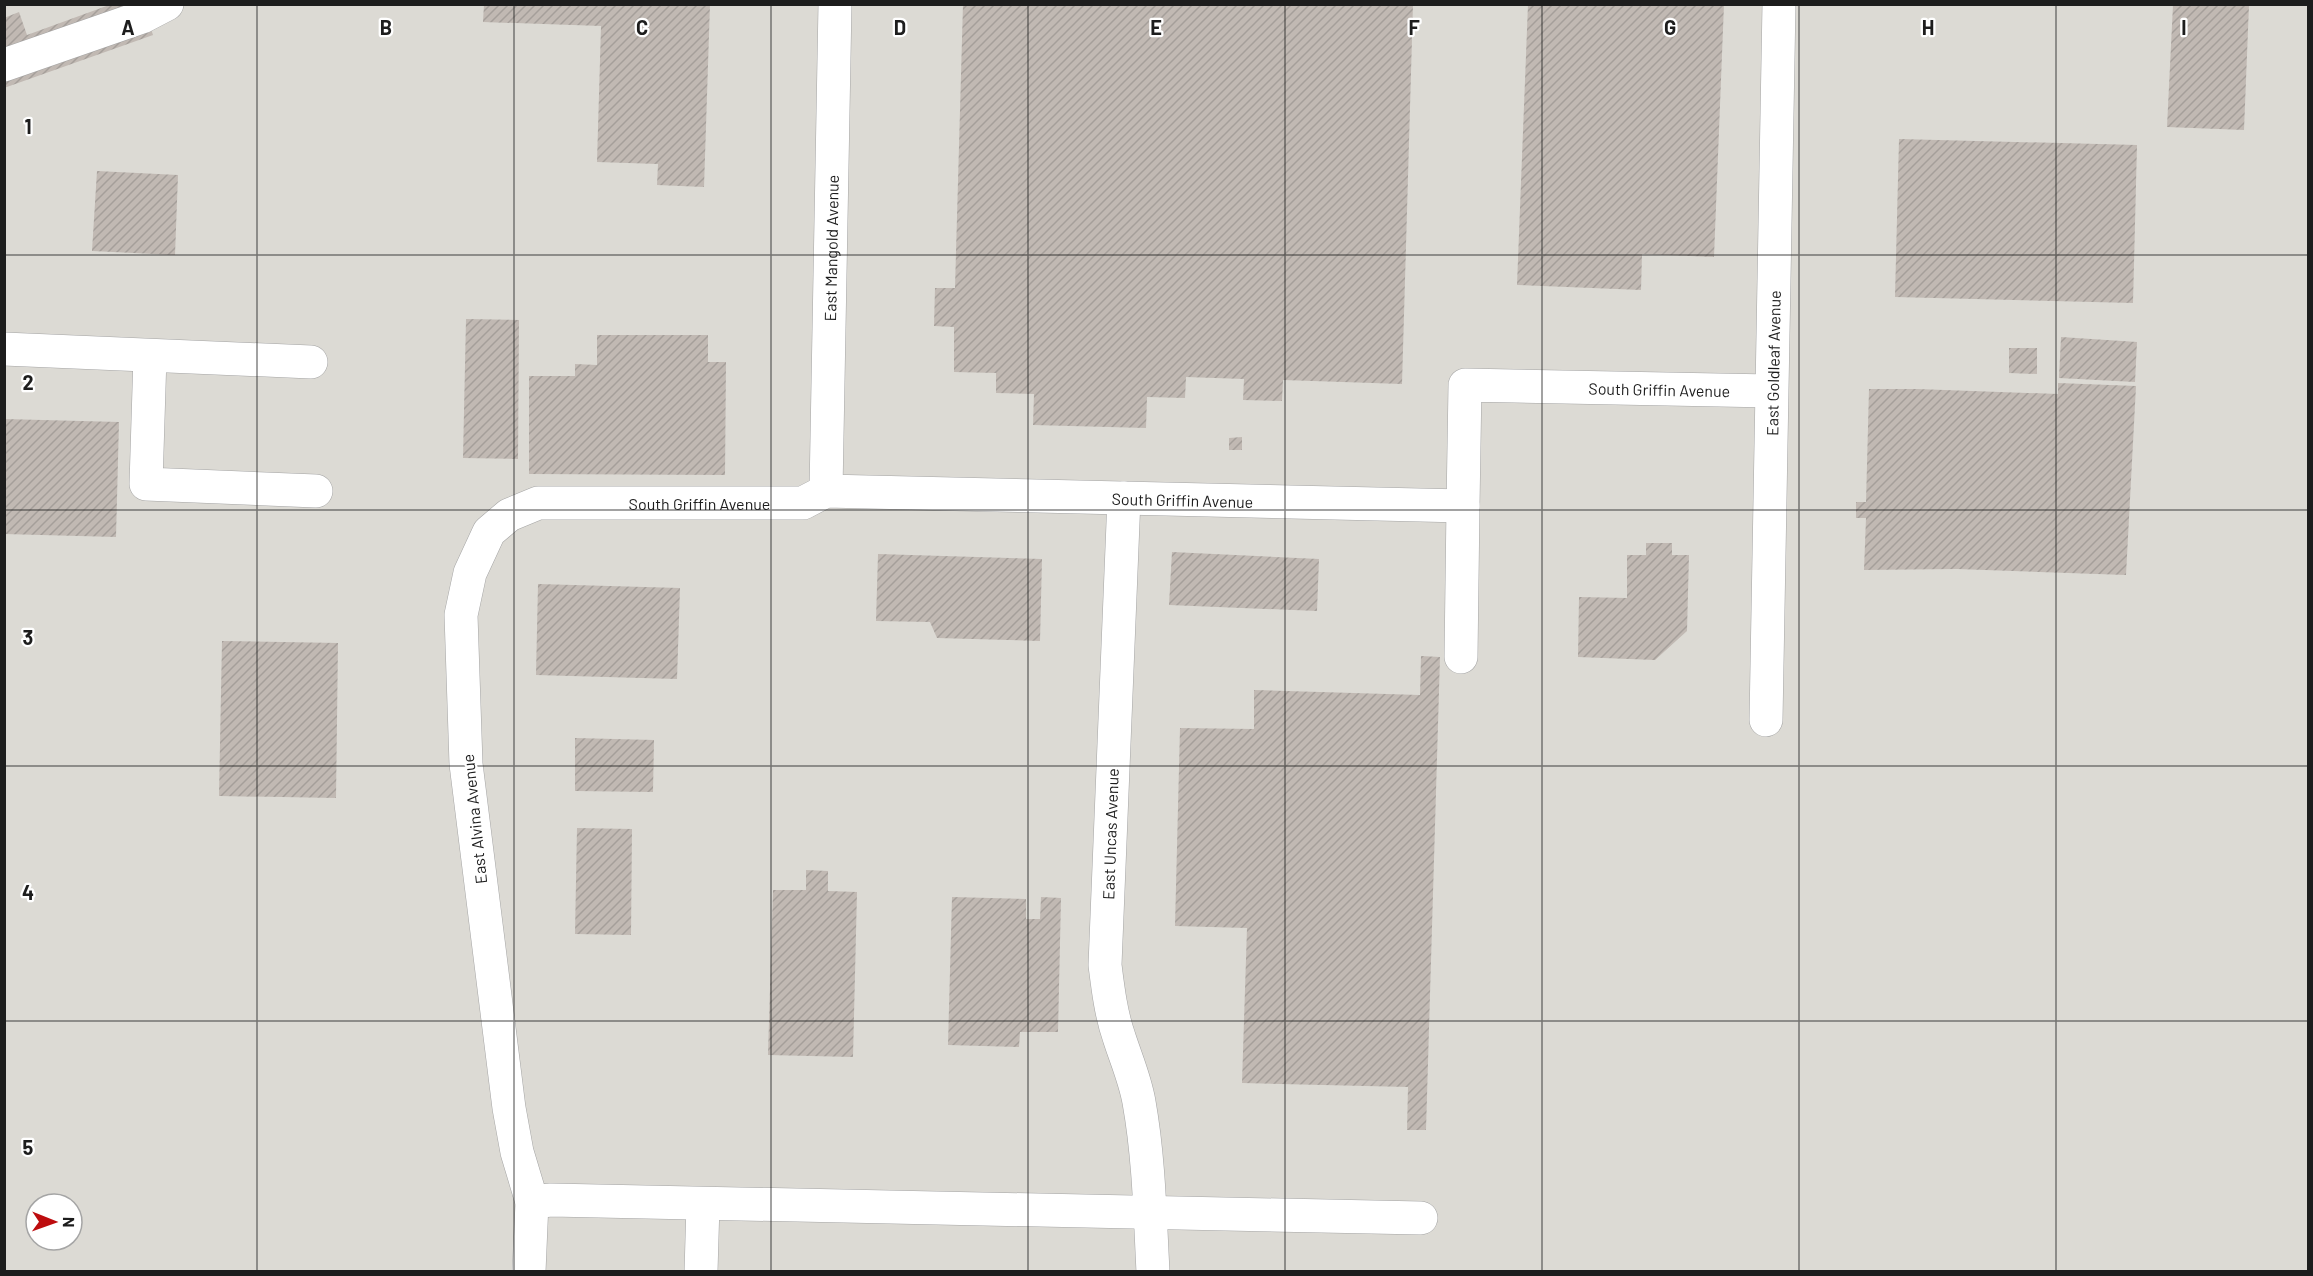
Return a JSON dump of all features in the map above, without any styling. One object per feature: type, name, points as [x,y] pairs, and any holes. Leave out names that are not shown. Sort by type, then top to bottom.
[{"type":"street","points":[[4,64],[142,17],[167,4]]},
{"type":"street","name":"East Mangold Avenue","points":[[826,491],[835,4]]},
{"type":"street","name":"East Goldleaf Avenue","points":[[1766,720],[1779,4]]},
{"type":"street","points":[[4,349],[311,362]]},
{"type":"street","points":[[150,356],[146,484],[316,490]]},
{"type":"street","name":"South Griffin Avenue","points":[[489,532],[509,515],[538,503],[803,503],[826,491],[1463,506],[1466,385],[1771,391]]},
{"type":"street","name":"East Uncas Avenue","points":[[1124,498],[1105,965],[1119,1036],[1132,1070],[1140,1103],[1148,1164],[1153,1272]]},
{"type":"street","points":[[1461,657],[1463,506]]},
{"type":"street","name":"East Alvina Avenue","points":[[489,532],[470,573],[461,615],[466,764],[509,1108],[517,1152],[532,1202],[529,1272]]},
{"type":"street","points":[[532,1202],[550,1200],[1421,1218]]},
{"type":"street","points":[[701,1272],[703,1204]]},
{"type":"shaded area","points":[[5,5],[2308,5],[2308,1271],[5,1272]]},
{"type":"building","points":[[112,4],[143,4],[153,35],[4,88],[4,18],[19,12],[27,35]]},
{"type":"building","points":[[484,4],[710,4],[704,187],[657,185],[658,164],[597,162],[601,26],[483,22]]},
{"type":"building","points":[[963,4],[1413,4],[1402,384],[1283,380],[1282,401],[1243,400],[1244,379],[1186,377],[1185,398],[1147,397],[1146,428],[1033,425],[1034,394],[996,393],[996,373],[954,372],[954,327],[934,326],[935,288],[955,288]]},
{"type":"building","points":[[1528,4],[1724,4],[1714,257],[1642,254],[1641,290],[1517,285]]},
{"type":"building","points":[[2173,5],[2249,5],[2244,130],[2167,127]]},
{"type":"building","points":[[1899,139],[2137,145],[2133,303],[1895,297]]},
{"type":"building","points":[[97,171],[178,175],[175,255],[92,251]]},
{"type":"building","points":[[466,319],[519,320],[518,459],[463,458]]},
{"type":"building","points":[[597,335],[708,335],[708,362],[726,362],[725,475],[529,474],[529,376],[575,376],[575,364],[597,365]]},
{"type":"building","points":[[2061,337],[2137,342],[2135,382],[2059,378]]},
{"type":"building","points":[[2009,348],[2037,348],[2037,374],[2009,373]]},
{"type":"building","points":[[2058,383],[2136,386],[2126,575],[1957,569],[1864,570],[1866,518],[1856,518],[1856,502],[1866,502],[1869,389],[2058,394]]},
{"type":"building","points":[[4,419],[119,422],[116,537],[4,534]]},
{"type":"building","points":[[1242,437],[1242,450],[1229,450],[1229,438]]},
{"type":"building","points":[[1646,543],[1672,543],[1672,555],[1689,555],[1687,631],[1655,660],[1578,657],[1579,597],[1627,598],[1627,555],[1646,555]]},
{"type":"building","points":[[1172,552],[1319,559],[1317,611],[1169,605]]},
{"type":"building","points":[[878,554],[1042,559],[1040,641],[937,638],[930,622],[876,621]]},
{"type":"building","points":[[538,584],[680,588],[677,679],[536,675]]},
{"type":"building","points":[[222,641],[338,643],[336,798],[219,796]]},
{"type":"building","points":[[1421,656],[1440,657],[1426,1130],[1407,1130],[1408,1087],[1242,1083],[1247,928],[1175,926],[1180,728],[1254,729],[1254,690],[1420,695]]},
{"type":"building","points":[[575,738],[654,740],[653,792],[575,791]]},
{"type":"building","points":[[577,828],[632,829],[631,935],[575,934]]},
{"type":"building","points":[[806,870],[828,871],[828,891],[857,892],[853,1057],[768,1055],[773,890],[806,890]]},
{"type":"building","points":[[952,897],[1026,899],[1026,919],[1040,919],[1041,897],[1061,898],[1058,1032],[1020,1032],[1019,1047],[948,1045]]}]
